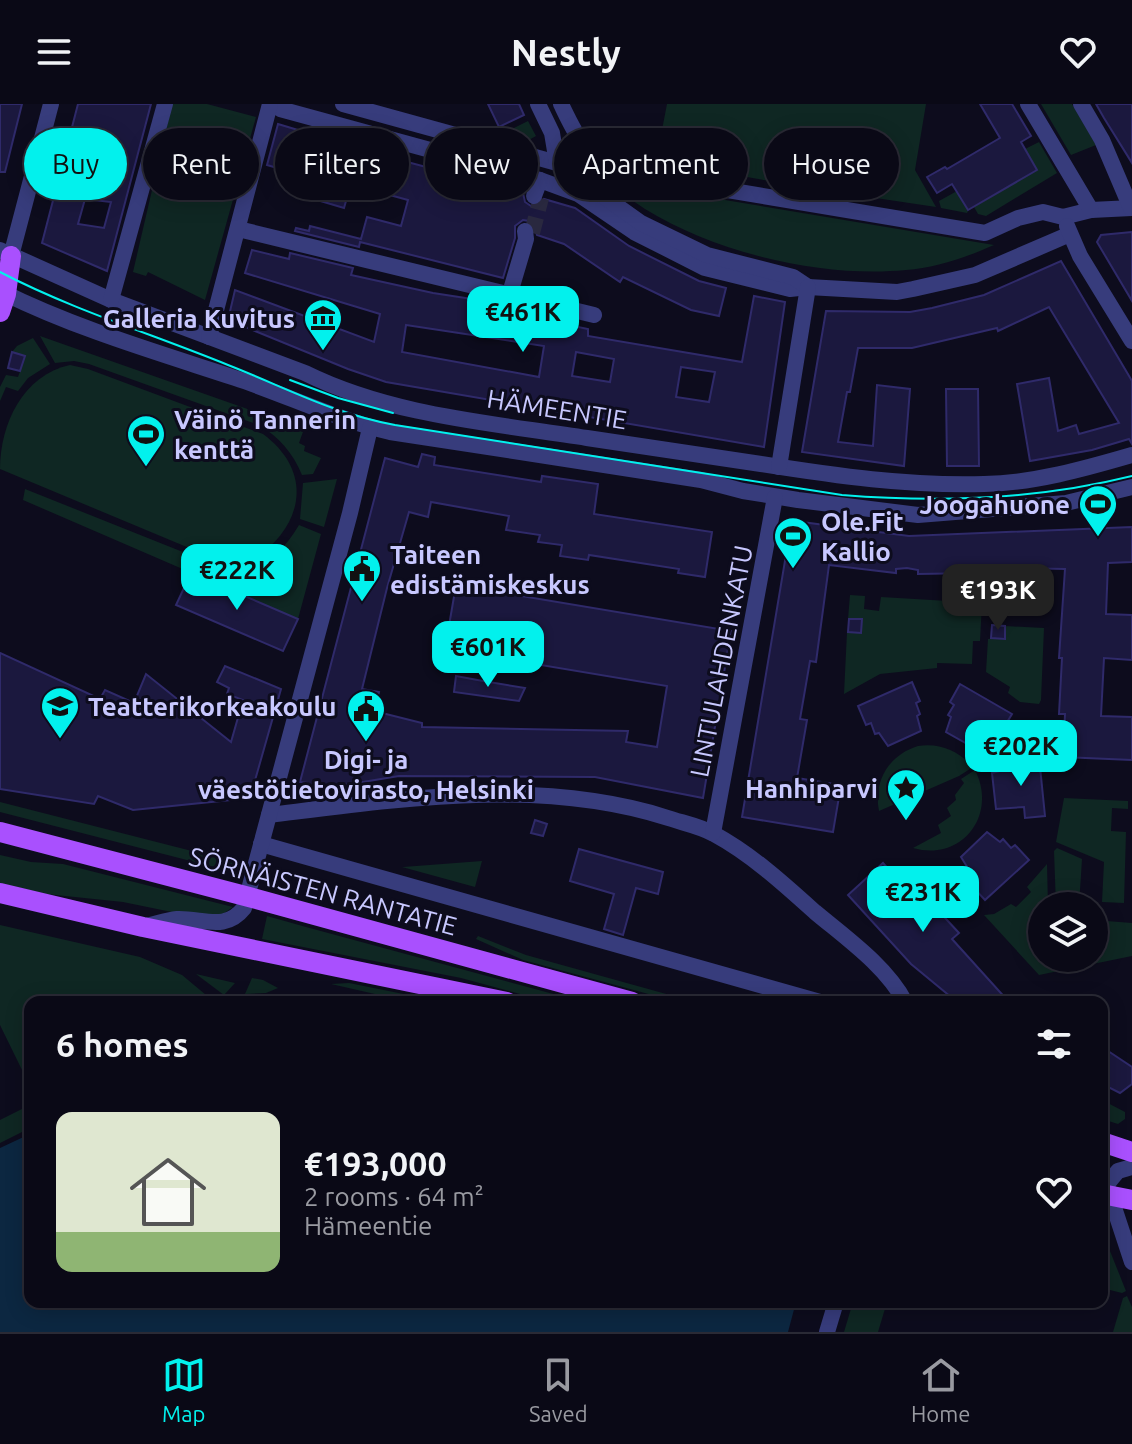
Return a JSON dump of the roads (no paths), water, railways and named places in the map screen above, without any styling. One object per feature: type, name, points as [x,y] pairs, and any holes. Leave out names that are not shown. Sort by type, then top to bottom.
[{"type":"main road","points":[[2,299],[4,258]]},
{"type":"main road","name":"SÖRNÄISTEN RANTATIE","points":[[0,832],[610,996]]},
{"type":"main road","points":[[0,893],[143,927],[478,996]]},
{"type":"main road","points":[[1108,1144],[1132,1152]]},
{"type":"main road","points":[[1108,1188],[1132,1200]]},
{"type":"street","points":[[4,258],[51,104]]},
{"type":"street","points":[[111,300],[165,104]]},
{"type":"street","points":[[209,337],[270,104]]},
{"type":"street","points":[[277,104],[280,109],[538,192],[578,194],[634,232],[705,268],[790,289],[808,287],[897,292],[913,289],[975,275],[1070,234]]},
{"type":"street","points":[[343,104],[554,162]]},
{"type":"street","points":[[538,104],[552,133],[554,145]]},
{"type":"street","points":[[561,104],[578,137],[597,161],[619,172],[985,233],[1018,218],[1043,212],[1063,217],[1091,210],[1131,208],[1102,140],[1081,104]]},
{"type":"street","points":[[1028,104],[1091,210]]},
{"type":"street","points":[[611,200],[654,229],[707,255],[793,277],[808,287]]},
{"type":"street","points":[[1063,217],[1132,341]]},
{"type":"street","points":[[238,229],[594,315]]},
{"type":"street","points":[[510,293],[528,234]]},
{"type":"street","name":"HÄMEENTIE","points":[[4,258],[305,373],[334,387],[391,406],[708,458],[880,482],[988,484],[1059,474],[1132,455]]},
{"type":"street","points":[[779,467],[808,287]]},
{"type":"street","name":"HÄMEENTIE","points":[[2,299],[370,428],[701,480],[775,497],[918,515],[1066,503],[1132,487]]},
{"type":"street","points":[[143,927],[177,919],[214,924],[224,922],[240,913],[249,897],[370,428]]},
{"type":"street","name":"LINTULAHDENKATU","points":[[713,833],[775,497]]},
{"type":"street","points":[[269,815],[407,799],[517,795],[635,807],[713,833],[743,852],[792,891],[889,978],[901,996]]},
{"type":"street","name":"SÖRNÄISTEN RANTATIE","points":[[261,844],[799,996]]},
{"type":"street","points":[[1108,1183],[1118,1171],[1132,1167]]},
{"type":"street","points":[[1108,1194],[1132,1262]]},
{"type":"street","points":[[827,1332],[834,1308]]},
{"type":"water","points":[[24,1137],[24,1308],[794,1308],[788,1332],[0,1332],[0,1148]]},
{"type":"tunnel","points":[[532,233],[541,198]]},
{"type":"tram line","points":[[0,272],[84,310],[310,399],[350,414],[395,425],[842,495],[915,499],[988,498],[1060,490],[1132,476]]},
{"type":"tram line","points":[[290,380],[338,398],[393,413]]},
{"type":"place","name":"Galleria Kuvitus","points":[[323,352]]},
{"type":"place","name":"Väinö Tannerin kenttä","points":[[146,468]]},
{"type":"place","name":"Joogahuone","points":[[1098,538]]},
{"type":"place","name":"Ole.Fit Kallio","points":[[793,570]]},
{"type":"place","name":"Taiteen edistämiskeskus","points":[[362,603]]},
{"type":"place","name":"Teatterikorkeakoulu","points":[[60,740]]},
{"type":"place","name":"Digi- ja väestötietovirasto, Helsinki","points":[[366,743]]},
{"type":"place","name":"Hanhiparvi","points":[[906,822]]}]
